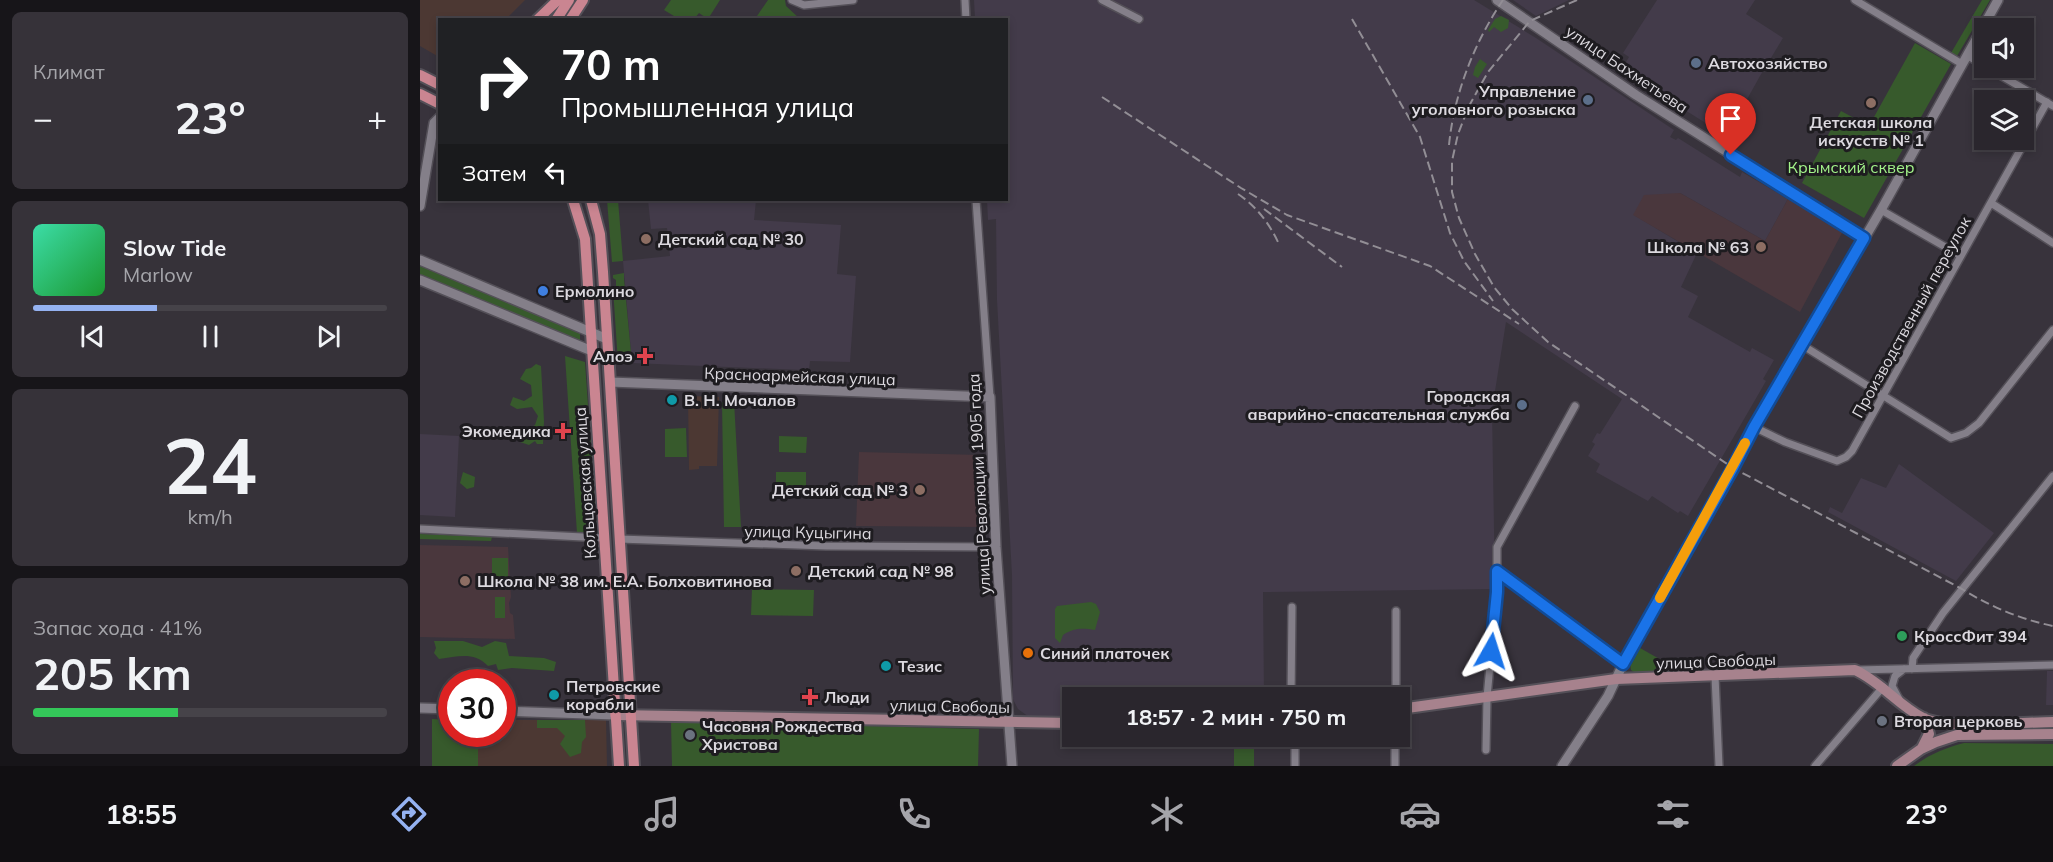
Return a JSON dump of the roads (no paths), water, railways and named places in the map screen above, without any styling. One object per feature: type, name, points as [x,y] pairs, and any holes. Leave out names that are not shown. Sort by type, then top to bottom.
[{"type":"main road","points":[[539,18],[558,0]]},
{"type":"main road","points":[[557,18],[569,0]]},
{"type":"main road","points":[[571,18],[583,0]]},
{"type":"main road","points":[[420,75],[438,84]]},
{"type":"main road","points":[[420,94],[438,103]]},
{"type":"main road","name":"Кольцовская улица","points":[[573,201],[585,239],[619,766]]},
{"type":"main road","name":"Кольцовская улица","points":[[591,201],[600,234],[634,766]]},
{"type":"main road","points":[[1855,670],[1883,687],[1900,704],[1924,718],[1942,724],[2053,722]]},
{"type":"main road","name":"улица Свободы","points":[[1410,708],[1616,680],[1855,670]]},
{"type":"main road","name":"улица Свободы","points":[[615,715],[1062,723]]},
{"type":"main road","points":[[1921,749],[1929,734],[1924,718]]},
{"type":"main road","points":[[1900,765],[1921,749],[1957,735],[2053,734]]},
{"type":"street","points":[[792,0],[804,5],[854,0]]},
{"type":"street","points":[[964,0],[966,18]]},
{"type":"street","points":[[1102,0],[1139,19]]},
{"type":"street","name":"улица Бахметьева","points":[[1497,0],[1636,95],[1864,238]]},
{"type":"street","points":[[1562,766],[1608,696],[1623,664],[1754,427],[1881,210],[1998,0]]},
{"type":"street","points":[[1861,1],[1974,63]]},
{"type":"street","points":[[2005,78],[2050,104]]},
{"type":"street","name":"Производственный переулок","points":[[1754,427],[1785,442],[1837,461],[1852,451],[1991,203],[2050,104]]},
{"type":"street","points":[[420,206],[434,123],[438,119]]},
{"type":"street","name":"улица Революции 1905 года","points":[[976,201],[990,397],[996,547],[1012,766]]},
{"type":"street","points":[[1991,203],[2053,243]]},
{"type":"street","points":[[1881,210],[1961,256]]},
{"type":"street","points":[[420,260],[607,339]]},
{"type":"street","points":[[420,280],[592,351]]},
{"type":"street","points":[[1802,345],[1951,438],[1966,433],[1979,423],[2053,330]]},
{"type":"street","name":"Красноармейская улица","points":[[610,382],[842,393],[990,397]]},
{"type":"street","points":[[1486,750],[1487,697],[1497,592],[1497,547],[1575,406]]},
{"type":"street","points":[[1900,704],[1892,686],[1895,676],[1908,669],[1943,613],[2053,476]]},
{"type":"street","points":[[420,529],[603,538]]},
{"type":"street","name":"улица Куцыгина","points":[[619,539],[826,546],[996,547]]},
{"type":"street","points":[[1497,571],[1623,664]]},
{"type":"street","points":[[1291,687],[1292,608]]},
{"type":"street","points":[[1396,610],[1396,687]]},
{"type":"street","name":"улица Свободы","points":[[1855,670],[2053,665]]},
{"type":"street","points":[[1715,676],[1719,766]]},
{"type":"street","points":[[1815,766],[1883,687]]},
{"type":"street","points":[[420,708],[438,709]]},
{"type":"street","name":"улица Свободы","points":[[516,711],[615,715]]},
{"type":"street","points":[[1295,747],[1295,766]]},
{"type":"street","points":[[1395,747],[1395,766]]},
{"type":"railway","points":[[1449,145],[1455,107],[1474,51],[1503,0]]},
{"type":"railway","points":[[1577,0],[1530,21],[1488,72],[1469,106],[1458,134],[1452,161],[1452,192],[1459,218],[1475,254],[1494,287],[1512,309],[1548,342],[1733,468],[2006,612],[2053,626]]},
{"type":"railway","points":[[1352,19],[1420,137],[1450,233],[1464,261],[1493,301]]},
{"type":"railway","points":[[1102,97],[1241,188],[1287,215],[1430,266],[1519,324]]},
{"type":"railway","points":[[1238,194],[1261,215],[1278,242]]},
{"type":"railway","points":[[1264,209],[1342,267]]},
{"type":"place","name":"Автохозяйство","points":[[1696,63]]},
{"type":"place","name":"Управление уголовного розыска","points":[[1588,100]]},
{"type":"place","name":"Детская школа искусств № 1","points":[[1871,103]]},
{"type":"place","name":"Детский сад № 30","points":[[646,239]]},
{"type":"place","name":"Школа № 63","points":[[1761,247]]},
{"type":"place","name":"Ермолино","points":[[543,291]]},
{"type":"place","name":"Алоэ","points":[[645,356]]},
{"type":"place","name":"В. Н. Мочалов","points":[[672,400]]},
{"type":"place","name":"Городская аварийно-спасательная служба","points":[[1522,405]]},
{"type":"place","name":"Экомедика","points":[[563,431]]},
{"type":"place","name":"Детский сад № 3","points":[[920,490]]},
{"type":"place","name":"Детский сад № 98","points":[[796,571]]},
{"type":"place","name":"Школа № 38 им. Е.А. Болховитинова","points":[[465,581]]},
{"type":"place","name":"КроссФит 394","points":[[1902,636]]},
{"type":"place","name":"Синий платочек","points":[[1028,653]]},
{"type":"place","name":"Тезис","points":[[886,666]]},
{"type":"place","name":"Петровские корабли","points":[[554,695]]},
{"type":"place","name":"Люди","points":[[810,697]]},
{"type":"place","name":"Вторая церковь","points":[[1882,721]]},
{"type":"place","name":"Часовня Рождества Христова","points":[[690,735]]},
{"type":"park label","name":"Крымский сквер","points":[[1851,167]]}]
